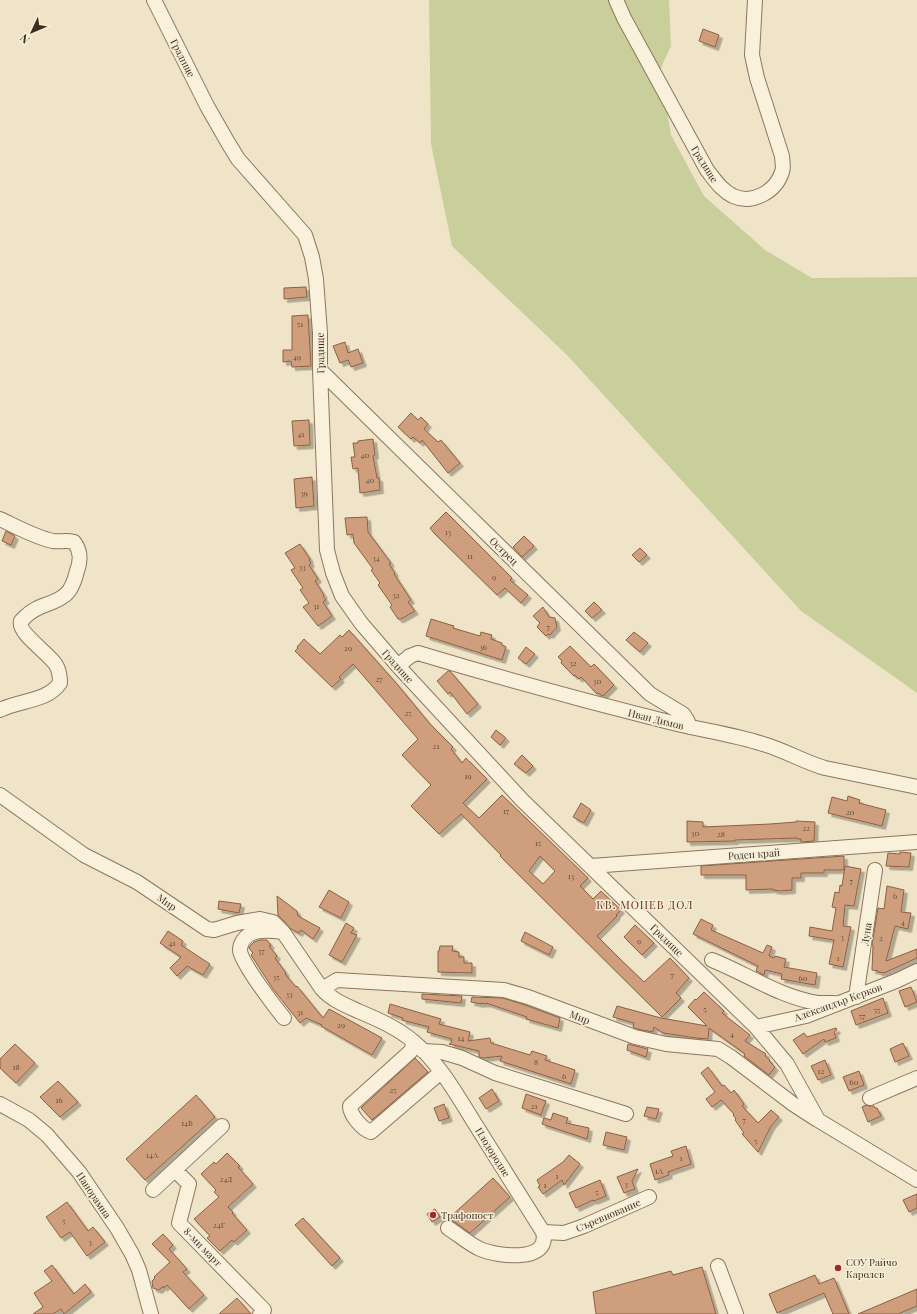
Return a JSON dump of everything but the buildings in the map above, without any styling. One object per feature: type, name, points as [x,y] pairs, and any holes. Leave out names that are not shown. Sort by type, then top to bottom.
[{"type":"street","name":"Градище","points":[[154,0],[207,106],[238,159],[305,235],[312,257],[316,279],[320,333],[327,550],[332,573],[342,596],[361,623],[398,666],[522,800],[756,1027],[787,1064],[818,1120],[917,1180]]},
{"type":"street","name":"Градище","points":[[616,0],[624,18],[707,170],[720,187],[734,196],[747,198],[761,196],[771,189],[779,181],[783,170],[782,156],[756,78],[752,55],[755,0]]},
{"type":"street","name":"Острец","points":[[320,370],[650,694],[683,714],[688,720],[690,727]]},
{"type":"street","points":[[0,519],[42,538],[53,541],[68,540],[74,542],[80,553],[80,564],[66,595],[51,603],[39,606],[22,620],[21,626],[23,632],[47,653],[57,665],[60,683],[56,690],[49,694],[0,710]]},
{"type":"street","name":"Иван Димов","points":[[398,666],[410,656],[418,653],[553,692],[678,725],[726,734],[764,744],[811,764],[825,768],[917,787]]},
{"type":"street","name":"Мир","points":[[0,795],[84,855],[137,882],[207,929],[214,930],[237,923],[260,919],[273,922],[283,932],[327,995],[378,1019],[403,1034],[418,1046],[441,1072]]},
{"type":"street","name":"Роден край","points":[[591,866],[917,842]]},
{"type":"street","name":"Луна","points":[[856,997],[875,870]]},
{"type":"street","points":[[283,932],[268,931],[252,933],[242,941],[240,951],[249,970],[284,1018]]},
{"type":"street","points":[[712,960],[767,986],[790,995],[819,1003],[842,1002]]},
{"type":"street","name":"Александър Керков","points":[[756,1027],[806,1016],[896,981],[917,971]]},
{"type":"street","name":"Мир","points":[[322,989],[337,980],[504,990],[528,997],[635,1037],[666,1044],[718,1049],[731,1057],[793,1104],[818,1120]]},
{"type":"street","points":[[441,1072],[371,1132],[366,1131],[350,1111],[350,1106],[418,1046],[455,1056],[495,1073],[626,1114]]},
{"type":"street","name":"Плодородие","points":[[441,1072],[543,1232]]},
{"type":"street","points":[[870,1098],[917,1078]]},
{"type":"street","name":"Панорамна","points":[[0,1104],[29,1120],[47,1135],[79,1172],[117,1228],[132,1254],[139,1270],[151,1314]]},
{"type":"street","points":[[153,1190],[222,1126]]},
{"type":"street","name":"8-ми март","points":[[175,1170],[189,1184],[179,1223],[264,1310],[260,1314]]},
{"type":"street","name":"Съревнование","points":[[543,1232],[564,1233],[584,1226],[649,1197]]},
{"type":"street","points":[[448,1228],[481,1249],[509,1256],[526,1255],[539,1249],[543,1242],[543,1232]]},
{"type":"street","points":[[718,1266],[736,1314]]},
{"type":"green space","points":[[429,0],[669,0],[671,46],[660,70],[671,135],[704,196],[765,250],[812,278],[917,277],[917,693],[801,611],[567,355],[452,246],[431,144]]},
{"type":"place","name":"Трафопост","points":[[433,1215]]},
{"type":"place","name":"СОУ Райчо Каролев","points":[[838,1268]]},
{"type":"district","name":"КВ. МОНЕВ ДОЛ","points":[[645,904]]}]
